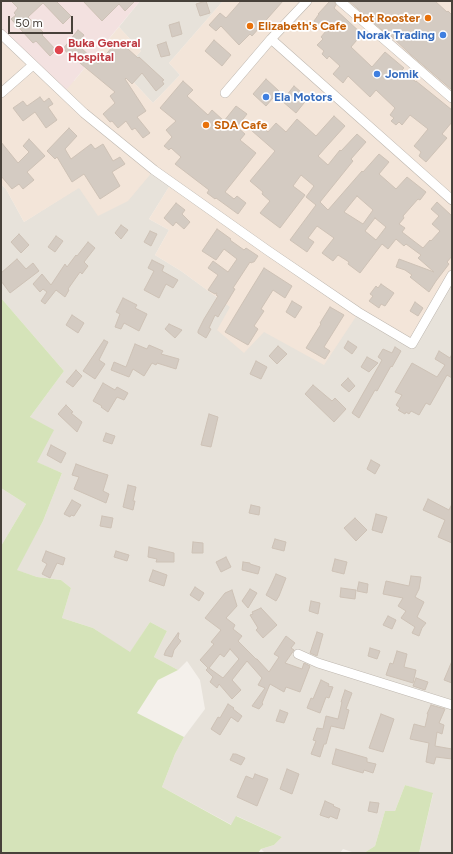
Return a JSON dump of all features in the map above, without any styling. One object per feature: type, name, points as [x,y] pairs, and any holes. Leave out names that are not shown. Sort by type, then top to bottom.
[{"type":"street","points":[[225,93],[271,39],[307,1]]},
{"type":"street","points":[[340,1],[452,98]]},
{"type":"street","points":[[1,34],[84,113],[154,170],[358,312],[412,344],[452,275]]},
{"type":"street","points":[[271,39],[452,200]]},
{"type":"street","points":[[1,93],[34,65]]},
{"type":"street","points":[[298,654],[318,663],[452,705]]},
{"type":"shaded area","name":"Buka General Hospital","points":[[1,1],[140,1],[63,94],[1,34]]},
{"type":"shaded area","points":[[140,1],[223,1],[169,63],[180,75],[153,103],[126,74],[130,62],[141,51],[119,27]]},
{"type":"shaded area","points":[[223,1],[452,1],[452,275],[412,344],[359,312],[324,365],[264,332],[244,353],[217,330],[230,307],[181,271],[155,255],[169,230],[149,219],[172,182],[154,170],[128,201],[98,216],[79,188],[24,222],[6,189],[1,184],[1,34],[74,81],[119,27],[141,51],[131,62],[126,74],[153,103],[180,75],[169,63]]},
{"type":"shaded area","points":[[154,170],[172,182],[149,219],[169,230],[155,255],[181,271],[264,331],[358,312],[452,275],[452,853],[419,853],[433,794],[405,785],[395,811],[385,811],[375,846],[364,853],[355,853],[343,849],[340,853],[265,853],[261,849],[274,845],[282,837],[237,816],[232,825],[162,787],[175,754],[184,737],[205,709],[200,680],[187,661],[178,670],[154,657],[167,631],[150,622],[130,653],[93,628],[62,618],[71,588],[61,580],[37,577],[16,570],[43,521],[62,473],[36,462],[30,417],[64,371],[1,298],[1,184],[6,189],[24,222],[79,187]]},
{"type":"shaded area","points":[[1,488],[26,504],[1,546]]},
{"type":"green space","points":[[1,298],[64,371],[30,417],[54,430],[37,462],[62,473],[43,521],[17,570],[37,577],[61,580],[71,588],[62,618],[93,628],[130,652],[150,622],[167,631],[154,657],[178,670],[158,680],[137,713],[184,737],[175,754],[162,787],[231,825],[236,816],[282,837],[274,845],[261,849],[258,853],[1,853],[1,546],[26,504],[1,488]]},
{"type":"green space","points":[[405,785],[433,793],[419,853],[364,853],[375,846],[385,811],[395,811]]},
{"type":"building","points":[[11,1],[56,1],[71,16],[63,24],[43,3],[28,17],[44,33],[42,35],[56,50],[50,56],[36,41],[33,43],[11,19],[16,15],[14,13],[18,8]]},
{"type":"building","points":[[83,1],[135,1],[125,11],[119,4],[102,21]]},
{"type":"building","points":[[206,1],[210,13],[200,16],[196,4]]},
{"type":"building","points":[[241,1],[283,1],[252,36],[250,34],[239,45],[221,26],[216,31],[209,25],[220,13],[226,18]]},
{"type":"building","points":[[330,1],[334,1],[336,5],[334,8],[362,34],[351,47],[372,67],[385,52],[404,68],[402,70],[452,110],[452,122],[442,134],[447,138],[426,162],[419,156],[421,152],[414,146],[428,129],[410,115],[402,125],[399,122],[396,125],[391,121],[394,118],[390,115],[395,108],[376,90],[370,97],[348,76],[343,83],[333,74],[340,66],[329,56],[327,59],[322,54],[324,51],[317,45],[323,39],[321,37],[326,31],[314,21],[318,14]]},
{"type":"building","points":[[349,1],[435,1],[447,12],[448,11],[452,15],[452,90],[391,36],[390,37]]},
{"type":"building","points":[[179,22],[182,34],[172,37],[169,25]]},
{"type":"building","points":[[78,30],[84,35],[77,44],[98,64],[118,40],[164,80],[162,81],[164,84],[156,91],[142,73],[132,84],[126,78],[125,79],[146,111],[137,117],[150,133],[143,138],[135,128],[132,130],[126,121],[118,128],[112,121],[110,122],[103,114],[115,103],[110,96],[115,92],[63,49]]},
{"type":"building","points":[[214,40],[231,55],[222,66],[205,51]]},
{"type":"building","points":[[166,42],[170,55],[161,57],[157,45]]},
{"type":"building","points":[[266,79],[279,91],[266,106],[253,94]]},
{"type":"building","points":[[183,81],[193,90],[187,96],[208,115],[212,110],[224,121],[236,106],[247,114],[237,127],[245,134],[240,140],[256,153],[225,192],[234,199],[237,196],[246,203],[238,214],[207,193],[209,190],[175,164],[181,157],[171,148],[169,150],[164,146],[172,137],[166,130],[176,121],[160,108]]},
{"type":"building","points":[[294,86],[308,98],[296,113],[282,101]]},
{"type":"building","points":[[40,97],[44,102],[49,98],[53,104],[48,107],[57,120],[46,128],[35,112],[23,121],[13,108],[23,101],[27,106]]},
{"type":"building","points":[[334,116],[345,126],[318,156],[328,165],[340,150],[341,151],[357,134],[366,142],[351,159],[353,161],[320,202],[328,210],[379,154],[389,162],[379,174],[396,189],[407,177],[426,192],[420,200],[418,199],[403,216],[404,218],[399,224],[405,228],[402,232],[423,248],[440,231],[432,224],[439,216],[431,209],[437,202],[452,216],[452,256],[447,262],[449,264],[429,292],[410,277],[412,275],[405,270],[396,267],[399,259],[434,272],[418,258],[421,255],[406,244],[404,246],[396,239],[388,249],[382,244],[360,273],[348,264],[349,262],[338,255],[333,261],[322,253],[334,238],[317,226],[308,238],[314,242],[307,252],[290,240],[316,205],[306,197],[314,186],[301,175],[293,186],[305,195],[280,228],[260,213],[270,201],[262,194],[263,192],[250,181],[275,151],[251,130],[258,123],[268,132],[276,123],[286,132],[297,119],[316,136]],"holes":[[[357,196],[373,210],[363,224],[344,212]],[[375,218],[386,227],[376,240],[365,231]]]},
{"type":"building","points":[[69,128],[77,136],[65,149],[71,159],[91,144],[95,149],[103,144],[113,161],[120,157],[125,164],[112,172],[120,186],[100,199],[84,174],[72,182],[57,157],[55,159],[47,151]]},
{"type":"building","points":[[29,139],[45,156],[27,172],[34,180],[23,189],[19,184],[12,189],[1,176],[1,142],[18,163],[29,152],[23,146]]},
{"type":"building","points":[[176,203],[185,210],[182,214],[190,222],[184,229],[176,222],[173,226],[164,218]]},
{"type":"building","points":[[121,225],[128,230],[121,239],[115,233]]},
{"type":"building","points":[[217,229],[244,250],[246,248],[258,256],[254,262],[250,262],[233,288],[235,289],[218,317],[215,315],[209,328],[211,329],[206,338],[198,333],[198,331],[218,296],[216,295],[217,293],[215,294],[208,290],[218,275],[208,268],[213,261],[228,272],[237,259],[224,249],[216,260],[202,251]]},
{"type":"building","points":[[150,231],[157,234],[151,246],[144,242]]},
{"type":"building","points":[[19,234],[29,245],[21,253],[11,242]]},
{"type":"building","points":[[56,236],[63,241],[55,252],[48,247]]},
{"type":"building","points":[[88,242],[95,248],[84,262],[88,266],[82,274],[80,272],[68,289],[69,290],[65,297],[56,290],[45,304],[41,301],[47,292],[43,289],[40,292],[33,284],[42,274],[51,285],[65,264],[67,267]]},
{"type":"building","points":[[17,259],[26,269],[33,263],[39,271],[10,293],[1,281],[1,273]]},
{"type":"building","points":[[152,260],[164,266],[162,271],[178,280],[173,288],[166,284],[159,298],[144,290],[154,271],[148,268]]},
{"type":"building","points":[[264,268],[292,286],[285,298],[273,290],[261,309],[264,311],[254,326],[258,329],[248,345],[225,332]]},
{"type":"building","points":[[381,284],[394,293],[385,306],[381,304],[379,308],[369,301],[373,296],[370,294],[376,286],[378,288]]},
{"type":"building","points":[[123,298],[137,305],[135,308],[147,314],[139,331],[124,323],[121,329],[115,327],[120,314],[116,312]]},
{"type":"building","points":[[292,301],[302,307],[295,318],[286,312]]},
{"type":"building","points":[[415,302],[423,308],[418,316],[410,311]]},
{"type":"building","points":[[330,307],[344,315],[324,347],[330,351],[325,359],[306,348]]},
{"type":"building","points":[[72,315],[84,323],[78,333],[66,325]]},
{"type":"building","points":[[169,324],[182,330],[175,338],[165,329]]},
{"type":"building","points":[[104,340],[108,342],[99,360],[105,364],[95,379],[83,371]]},
{"type":"building","points":[[348,341],[357,347],[352,354],[344,348]]},
{"type":"building","points":[[135,344],[147,349],[149,345],[163,351],[161,354],[179,359],[176,369],[157,363],[156,365],[152,363],[144,376],[133,369],[129,377],[111,370],[114,362],[126,367]]},
{"type":"building","points":[[278,346],[287,354],[277,364],[269,356]]},
{"type":"building","points":[[395,347],[401,351],[377,391],[375,390],[359,418],[352,413],[382,360],[378,357],[383,349],[392,353]]},
{"type":"building","points":[[439,351],[450,358],[452,354],[452,378],[447,375],[430,405],[426,403],[419,415],[411,411],[409,414],[406,412],[405,414],[398,410],[400,408],[396,405],[402,395],[395,392],[412,363],[437,377],[445,365],[435,359]]},
{"type":"building","points":[[367,357],[378,363],[369,372],[361,367]]},
{"type":"building","points":[[256,361],[267,367],[261,379],[250,374]]},
{"type":"building","points":[[76,370],[82,376],[73,387],[66,382]]},
{"type":"building","points":[[348,378],[355,386],[349,392],[341,385]]},
{"type":"building","points":[[103,383],[115,390],[117,387],[128,393],[124,400],[117,397],[108,412],[101,407],[102,406],[93,401]]},
{"type":"building","points":[[313,385],[332,401],[335,398],[346,409],[334,422],[305,394]]},
{"type":"building","points":[[66,405],[73,412],[71,413],[82,422],[77,432],[58,414]]},
{"type":"building","points":[[209,414],[218,417],[211,447],[201,445]]},
{"type":"building","points":[[106,433],[115,436],[112,444],[103,441]]},
{"type":"building","points":[[51,445],[66,453],[61,463],[47,455]]},
{"type":"building","points":[[371,460],[380,465],[375,474],[367,469]]},
{"type":"building","points":[[76,464],[108,475],[103,491],[109,494],[106,503],[74,489],[79,477],[72,475]]},
{"type":"building","points":[[128,485],[136,487],[133,510],[123,507]]},
{"type":"building","points":[[428,499],[449,510],[452,504],[452,543],[438,537],[445,520],[423,510]]},
{"type":"building","points":[[72,500],[81,505],[74,516],[71,515],[70,517],[64,514]]},
{"type":"building","points":[[251,505],[260,507],[259,515],[249,513]]},
{"type":"building","points":[[376,514],[387,517],[382,533],[372,530]]},
{"type":"building","points":[[102,516],[113,518],[111,528],[100,526]]},
{"type":"building","points":[[355,518],[367,530],[356,541],[344,528]]},
{"type":"building","points":[[275,539],[286,542],[284,551],[272,548]]},
{"type":"building","points":[[193,542],[203,543],[203,553],[192,553]]},
{"type":"building","points":[[149,547],[174,553],[174,562],[156,562],[157,559],[148,557]]},
{"type":"building","points":[[46,551],[65,558],[63,565],[57,563],[50,578],[42,574],[47,564],[42,561]]},
{"type":"building","points":[[116,551],[129,555],[127,561],[114,557]]},
{"type":"building","points":[[226,557],[231,567],[221,572],[216,562]]},
{"type":"building","points":[[335,559],[347,562],[344,574],[332,571]]},
{"type":"building","points":[[243,562],[260,567],[258,574],[242,570]]},
{"type":"building","points":[[153,570],[167,575],[164,586],[149,581]]},
{"type":"building","points":[[276,574],[286,578],[276,601],[266,595]]},
{"type":"building","points":[[411,576],[421,577],[419,589],[415,597],[424,602],[417,617],[426,623],[419,636],[412,633],[415,627],[401,618],[406,611],[398,606],[403,598],[383,594],[386,581],[409,586]]},
{"type":"building","points":[[359,582],[368,584],[367,593],[357,591]]},
{"type":"building","points":[[195,587],[204,593],[199,601],[190,595]]},
{"type":"building","points":[[341,588],[356,590],[355,599],[340,597]]},
{"type":"building","points":[[250,589],[257,593],[248,608],[242,601]]},
{"type":"building","points":[[232,590],[237,606],[226,618],[235,625],[233,629],[242,636],[238,641],[269,672],[279,657],[274,654],[286,636],[295,643],[291,648],[294,650],[285,663],[302,669],[304,663],[310,666],[300,692],[286,687],[284,692],[270,684],[262,703],[263,704],[259,709],[252,706],[265,688],[258,685],[262,678],[247,661],[232,680],[241,690],[232,699],[219,684],[217,688],[210,682],[213,677],[206,670],[208,668],[200,660],[214,644],[211,642],[221,630],[205,618],[225,593]],"holes":[[[230,649],[239,659],[223,678],[209,668],[220,654],[224,657]]]},
{"type":"building","points":[[311,601],[320,603],[318,614],[309,611]]},
{"type":"building","points":[[261,608],[277,625],[263,638],[256,630],[258,628],[250,615],[253,614],[252,612]]},
{"type":"building","points":[[388,616],[396,620],[392,629],[383,625]]},
{"type":"building","points":[[317,632],[323,634],[317,656],[310,653]]},
{"type":"building","points":[[178,633],[178,638],[181,641],[174,650],[172,657],[164,655],[166,650]]},
{"type":"building","points":[[370,648],[380,651],[377,659],[368,656]]},
{"type":"building","points":[[397,651],[407,654],[404,667],[416,670],[413,683],[386,675],[390,663],[393,664]]},
{"type":"building","points":[[452,661],[452,683],[444,680]]},
{"type":"building","points":[[416,678],[428,682],[425,690],[413,686]]},
{"type":"building","points":[[321,680],[329,684],[328,686],[333,687],[329,698],[326,697],[320,713],[307,708],[311,698],[313,699]]},
{"type":"building","points":[[345,690],[352,693],[346,709],[349,710],[344,729],[331,726],[326,744],[324,744],[320,757],[311,754],[316,741],[313,740],[317,728],[323,729],[326,716],[338,719]]},
{"type":"building","points":[[228,704],[242,716],[238,722],[231,717],[220,735],[211,729],[218,717],[220,718]]},
{"type":"building","points":[[431,705],[445,709],[439,723],[444,725],[442,734],[437,732],[435,746],[452,749],[452,759],[436,757],[434,764],[426,762],[429,743],[410,739],[414,724],[425,727],[427,714]]},
{"type":"building","points":[[280,710],[288,713],[284,723],[276,721]]},
{"type":"building","points":[[381,714],[394,719],[383,752],[369,748]]},
{"type":"building","points":[[336,749],[367,758],[367,762],[376,764],[373,773],[364,770],[363,773],[332,764]]},
{"type":"building","points":[[233,754],[245,758],[241,765],[230,760]]},
{"type":"building","points":[[287,769],[299,774],[292,794],[280,789]]},
{"type":"building","points":[[255,774],[268,779],[257,806],[237,797],[246,776],[253,779]]},
{"type":"building","points":[[325,801],[340,809],[337,819],[330,816],[329,818],[320,815]]},
{"type":"building","points":[[370,802],[379,803],[377,813],[368,811]]},
{"type":"place","name":"Hot Rooster","points":[[428,18]]},
{"type":"place","name":"Elizabeth's Cafe","points":[[250,26]]},
{"type":"place","name":"Norak Trading","points":[[443,35]]},
{"type":"place","name":"Buka General Hospital","points":[[59,50]]},
{"type":"place","name":"Jomik","points":[[377,74]]},
{"type":"place","name":"Ela Motors","points":[[266,97]]},
{"type":"place","name":"SDA Cafe","points":[[206,125]]}]
